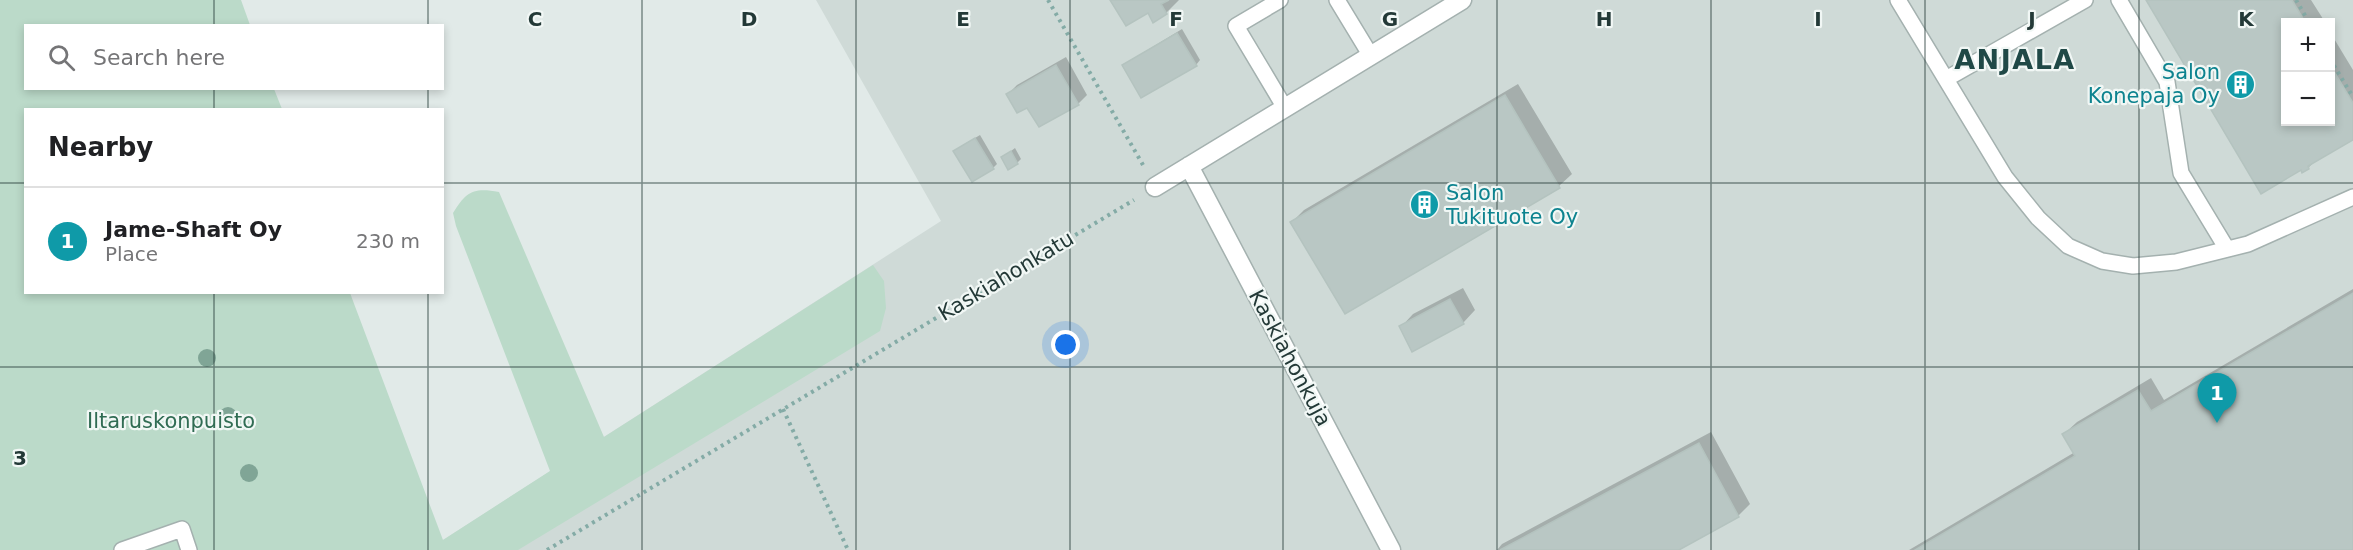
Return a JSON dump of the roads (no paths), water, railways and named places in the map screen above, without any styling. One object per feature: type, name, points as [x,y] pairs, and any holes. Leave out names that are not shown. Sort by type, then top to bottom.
[{"type":"street","points":[[1155,187],[1462,0]]},
{"type":"street","name":"Kaskiahonkuja","points":[[1189,166],[1391,550]]},
{"type":"lane","points":[[1280,0],[1236,26],[1285,108]]},
{"type":"lane","points":[[1337,0],[1371,56]]},
{"type":"lane","points":[[1898,0],[2005,177],[2038,218],[2068,246],[2103,261],[2133,266],[2176,262],[2248,244],[2353,197]]},
{"type":"lane","points":[[1946,79],[2085,0]]},
{"type":"lane","points":[[2119,0],[2167,82],[2181,173],[2227,249]]},
{"type":"lane","points":[[122,550],[182,530],[189,550]]},
{"type":"place","name":"Salon Konepaja Oy","points":[[2241,84]]},
{"type":"place","name":"Salon Tukituote Oy","points":[[1425,205]]},
{"type":"place","name":"Jame-Shaft Oy","points":[[2217,423]]},
{"type":"district","name":"ANJALA","points":[[2015,59]]},
{"type":"park label","name":"Iltaruskonpuisto","points":[[171,421]]}]
